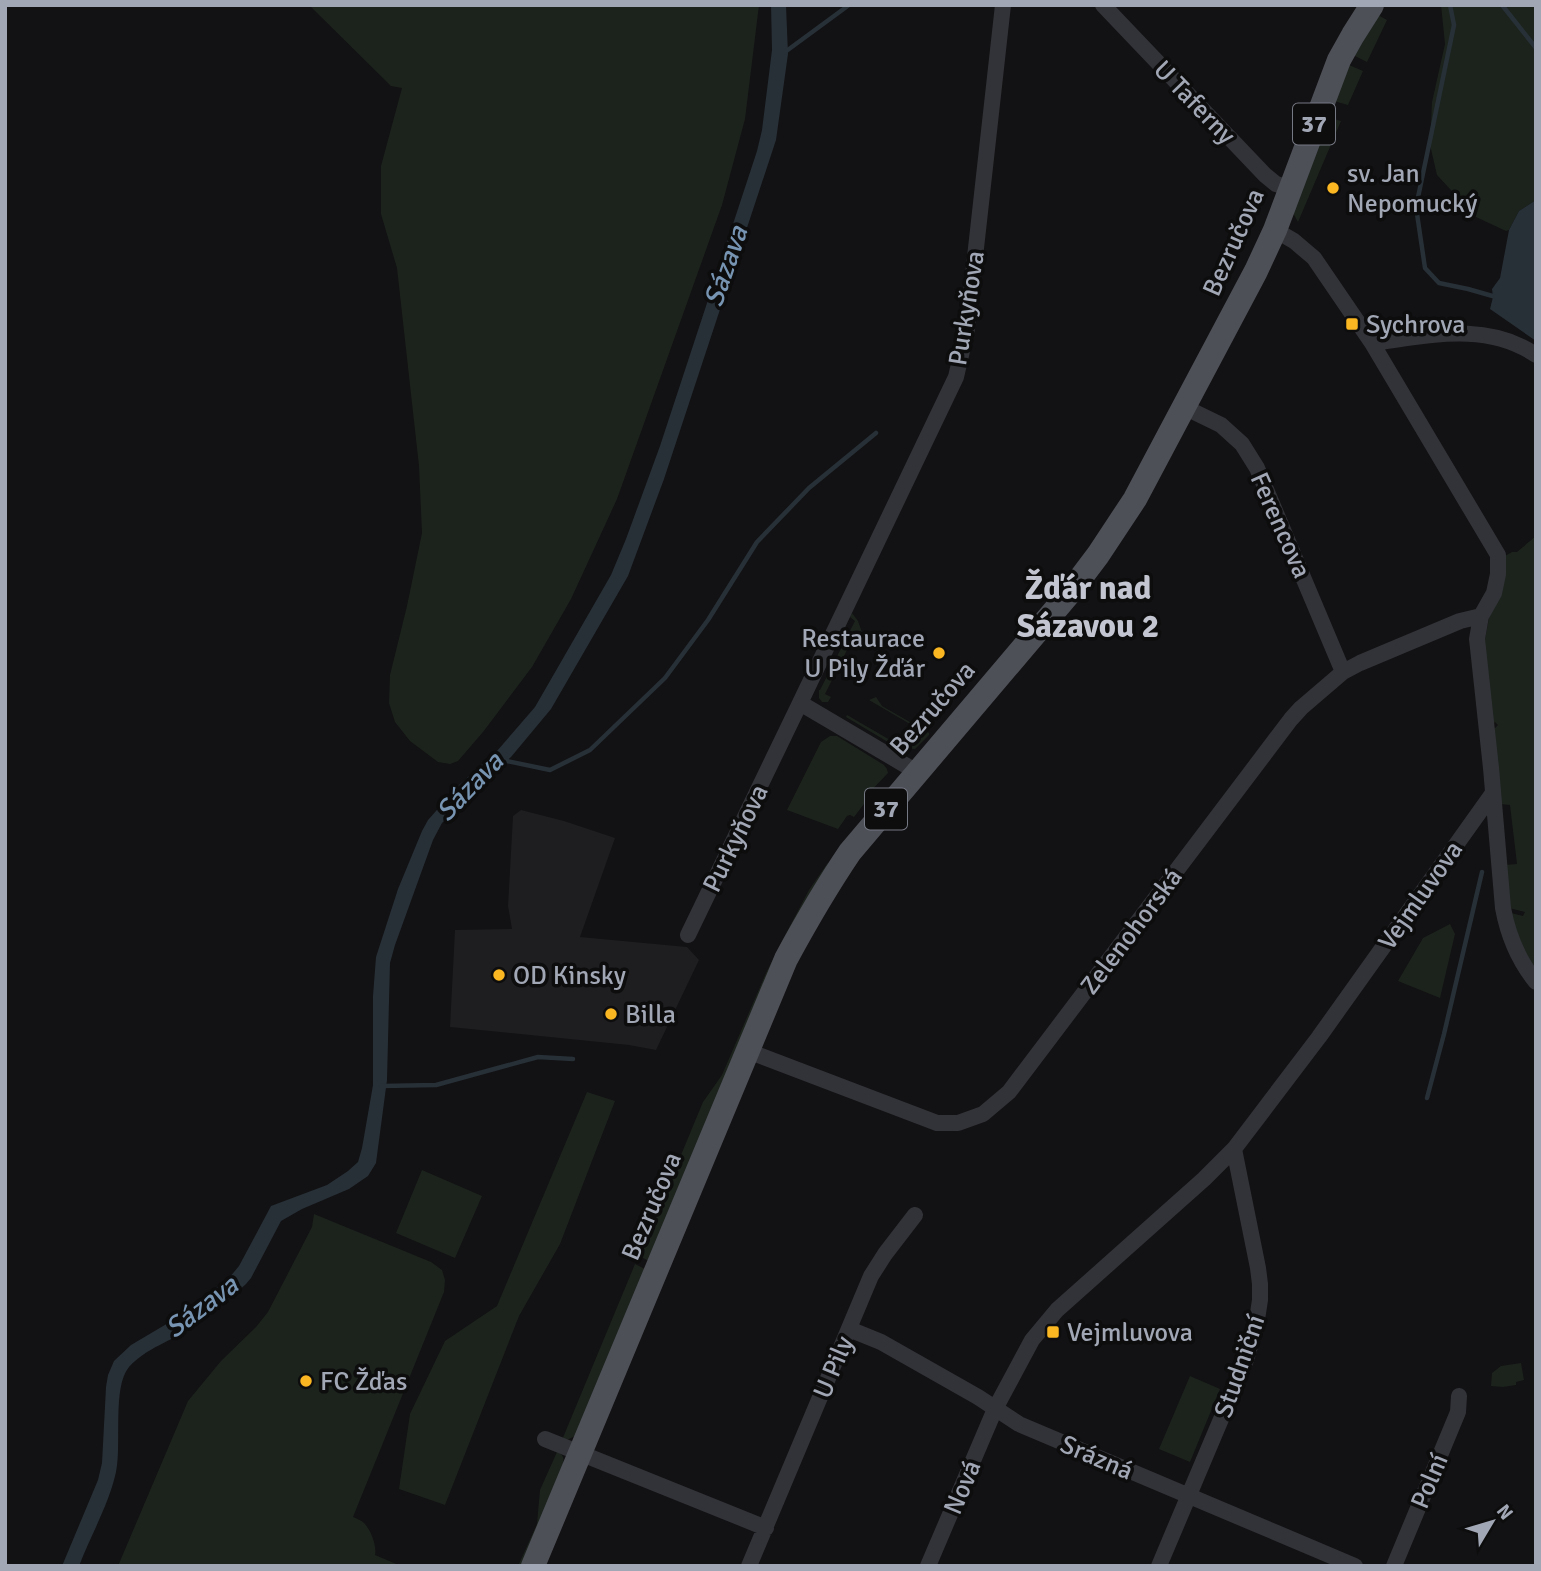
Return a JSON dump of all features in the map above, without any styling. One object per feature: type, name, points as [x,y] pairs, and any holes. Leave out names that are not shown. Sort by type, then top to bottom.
[{"type":"main road","name":"Bezručova","points":[[533,1566],[786,959],[827,886],[850,852],[1067,596],[1135,499],[1256,271],[1275,230],[1339,60],[1372,5]]},
{"type":"street","name":"Purkyňova","points":[[688,935],[956,377],[967,329],[1003,5]]},
{"type":"street","name":"U Taferny","points":[[1105,6],[1265,175],[1276,184],[1290,188]]},
{"type":"street","points":[[1275,230],[1294,241],[1314,258],[1372,343],[1498,555],[1494,593],[1481,615],[1477,639],[1506,926],[1523,966],[1536,982]]},
{"type":"street","points":[[1372,343],[1454,333],[1489,335],[1522,345],[1536,355]]},
{"type":"street","name":"Ferencova","points":[[1184,407],[1221,425],[1242,444],[1257,468],[1343,672]]},
{"type":"street","name":"Zelenohorská","points":[[748,1051],[937,1123],[958,1123],[983,1114],[1009,1092],[1301,708],[1343,672],[1360,663],[1460,621],[1481,615]]},
{"type":"street","points":[[800,703],[917,772]]},
{"type":"street","name":"Vejmluvova","points":[[995,1409],[1025,1352],[1048,1319],[1234,1149],[1326,1027],[1493,793]]},
{"type":"street","name":"Studniční","points":[[1159,1566],[1246,1360],[1258,1313],[1258,1268],[1234,1149]]},
{"type":"street","name":"U Pily","points":[[750,1566],[871,1276],[915,1215]]},
{"type":"street","name":"Srázná","points":[[849,1329],[881,1342],[1019,1424],[1355,1566]]},
{"type":"street","name":"Polní","points":[[1394,1566],[1458,1412],[1459,1396]]},
{"type":"street","name":"Nová","points":[[928,1566],[995,1409]]},
{"type":"street","points":[[545,1439],[766,1528]]},
{"type":"shaded area","points":[[309,5],[759,5],[745,119],[722,205],[617,499],[571,599],[532,667],[483,732],[458,761],[450,764],[438,762],[410,741],[395,722],[389,703],[390,675],[422,533],[419,466],[397,268],[381,214],[381,166],[402,88],[391,86]]},
{"type":"shaded area","points":[[1441,5],[1536,5],[1536,200],[1519,211],[1506,231],[1476,217],[1437,175],[1430,145],[1432,102],[1445,44]]},
{"type":"shaded area","points":[[1378,15],[1387,20],[1367,62],[1353,55]]},
{"type":"shaded area","points":[[1349,65],[1363,71],[1348,105],[1334,101]]},
{"type":"shaded area","points":[[1327,117],[1341,121],[1298,222],[1293,213]]},
{"type":"shaded area","points":[[1536,536],[1536,973],[1519,946],[1507,912],[1523,916],[1525,912],[1509,908],[1504,865],[1517,864],[1510,805],[1500,804],[1491,732],[1498,725],[1495,722],[1491,726],[1484,645],[1505,556],[1517,552]]},
{"type":"shaded area","points":[[852,613],[864,638],[861,644],[852,640],[825,694],[831,697],[828,702],[822,702],[819,690],[855,621],[850,617]]},
{"type":"shaded area","points":[[876,697],[882,706],[929,735],[915,749],[898,748],[846,717],[847,715],[897,744],[905,732],[912,732],[915,727],[869,700]]},
{"type":"shaded area","points":[[830,736],[837,736],[884,765],[888,773],[865,797],[867,800],[854,817],[847,816],[838,829],[787,810],[821,742]]},
{"type":"shaded area","points":[[521,810],[615,838],[580,937],[687,947],[699,960],[656,1050],[450,1027],[455,930],[512,929],[508,906],[513,816]]},
{"type":"shaded area","points":[[829,861],[649,1261],[639,1256],[703,1102],[722,1075],[782,941],[809,890]]},
{"type":"shaded area","points":[[1450,924],[1455,934],[1440,998],[1398,981],[1423,938]]},
{"type":"shaded area","points":[[587,1092],[615,1101],[560,1244],[519,1316],[445,1505],[399,1489],[410,1414],[445,1341],[497,1306]]},
{"type":"shaded area","points":[[422,1170],[482,1196],[455,1258],[396,1233]]},
{"type":"shaded area","name":"FC Žďas","points":[[314,1214],[431,1262],[442,1270],[445,1280],[444,1292],[353,1517],[363,1522],[369,1530],[375,1555],[401,1566],[118,1566],[188,1401],[221,1361],[268,1312],[312,1227]]},
{"type":"shaded area","points":[[635,1264],[645,1269],[575,1436],[562,1440]]},
{"type":"shaded area","points":[[1521,1363],[1524,1380],[1516,1382],[1516,1385],[1491,1386],[1492,1373],[1501,1366]]},
{"type":"shaded area","points":[[1190,1376],[1220,1389],[1190,1462],[1159,1449]]},
{"type":"shaded area","points":[[557,1452],[563,1457],[563,1465],[522,1566],[518,1566],[537,1524],[540,1490]]},
{"type":"water","name":"Sázava","points":[[771,5],[786,5],[788,54],[776,140],[664,479],[628,576],[551,709],[511,757],[442,823],[433,840],[395,945],[390,963],[387,1080],[376,1163],[368,1176],[349,1189],[281,1221],[246,1284],[199,1322],[143,1355],[129,1367],[121,1388],[118,1461],[109,1496],[79,1566],[62,1566],[98,1480],[102,1463],[106,1387],[114,1361],[131,1345],[180,1316],[229,1278],[239,1266],[271,1206],[327,1185],[358,1162],[373,1085],[376,957],[398,889],[428,820],[459,785],[497,751],[535,707],[611,575],[660,446],[757,151],[772,50]]},
{"type":"water","points":[[1536,200],[1536,341],[1490,309],[1492,289],[1500,278],[1509,230],[1519,211]]},
{"type":"waterway","points":[[785,52],[849,5]]},
{"type":"waterway","points":[[1450,5],[1454,25],[1416,207],[1425,268],[1439,283],[1496,297]]},
{"type":"waterway","points":[[1502,5],[1536,48]]},
{"type":"waterway","name":"Sázava","points":[[502,760],[550,770],[590,750],[665,678],[708,620],[757,542],[809,488],[876,433]]},
{"type":"waterway","points":[[1427,1098],[1482,872]]},
{"type":"waterway","points":[[381,1086],[436,1085],[538,1057],[573,1059]]},
{"type":"place","name":"sv. Jan Nepomucký","points":[[1333,188]]},
{"type":"place","name":"Sychrova","points":[[1352,324]]},
{"type":"place","name":"Restaurace U Pily Žďár","points":[[939,653]]},
{"type":"place","name":"OD Kinsky","points":[[499,975]]},
{"type":"place","name":"Billa","points":[[611,1014]]},
{"type":"place","name":"Vejmluvova","points":[[1053,1332]]},
{"type":"place","name":"FC Žďas","points":[[306,1381]]},
{"type":"district","name":"Žďár nad Sázavou 2","points":[[1088,606]]}]
